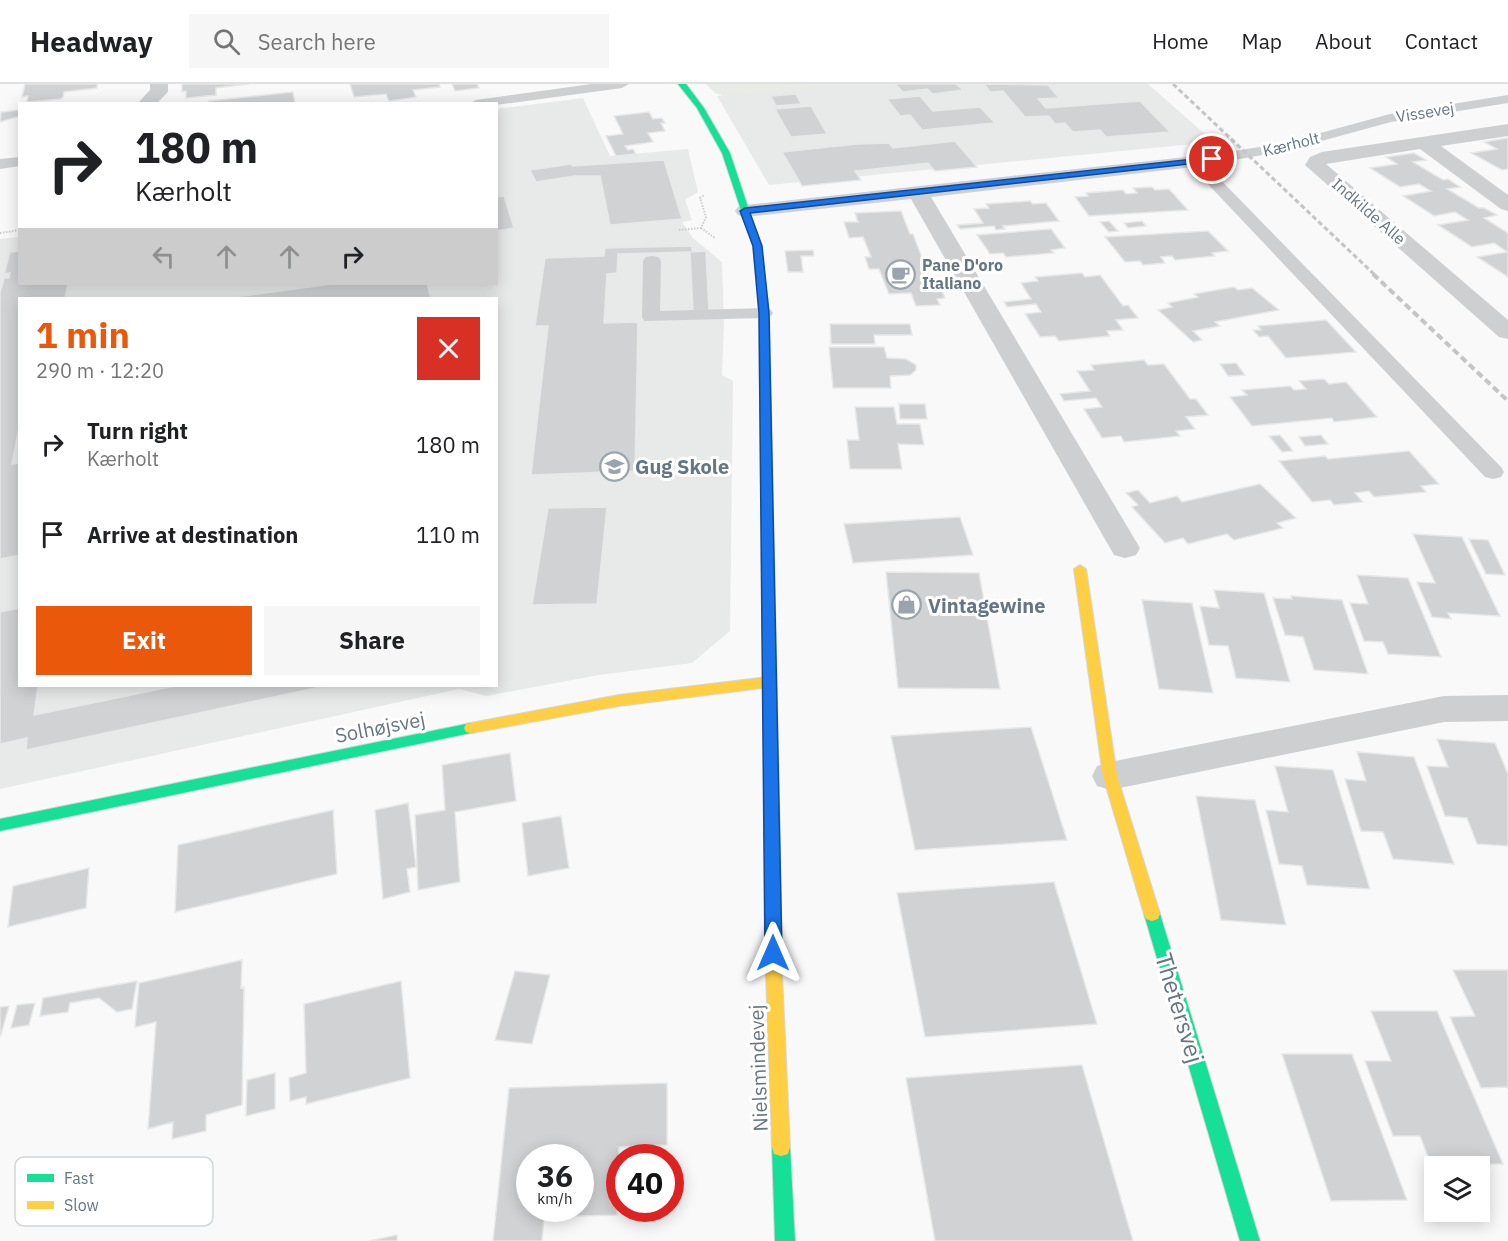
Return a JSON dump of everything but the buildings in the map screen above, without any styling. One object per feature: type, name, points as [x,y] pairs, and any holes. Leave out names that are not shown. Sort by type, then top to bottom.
[{"type":"street","points":[[147,102],[159,92],[159,84]]},
{"type":"street","name":"Nielsmindevej","points":[[682,84],[700,108],[726,153],[757,246],[764,313],[774,974],[785,1241]]},
{"type":"street","name":"Indkilde Alle","points":[[1508,130],[1322,158],[1315,165],[1508,332]]},
{"type":"street","points":[[1423,142],[1508,206]]},
{"type":"street","name":"Kærholt","points":[[745,211],[1195,162]]},
{"type":"street","points":[[917,191],[1125,548]]},
{"type":"street","name":"Thetersvej","points":[[1080,569],[1110,776],[1250,1241]]},
{"type":"street","name":"Solhøjsvej","points":[[0,825],[559,710],[697,688],[770,682]]},
{"type":"street","points":[[1110,776],[1444,709],[1508,708]]},
{"type":"lane","points":[[491,102],[622,84]]},
{"type":"lane","name":"Vissevej","points":[[1343,130],[1390,118],[1508,99]]},
{"type":"lane","name":"Kærholt","points":[[1195,162],[1285,147],[1343,130]]},
{"type":"lane","points":[[0,164],[18,161]]},
{"type":"lane","points":[[1195,162],[1493,472]]},
{"type":"lane","points":[[652,261],[651,317],[764,313]]},
{"type":"path","points":[[0,233],[18,231]]},
{"type":"shaded area","points":[[706,84],[824,84],[726,96],[715,93]]},
{"type":"shaded area","points":[[810,84],[1148,84],[1214,142],[769,185],[717,96]]},
{"type":"shaded area","name":"Gug Skole","points":[[583,98],[610,156],[688,149],[698,192],[685,200],[692,220],[682,222],[693,238],[722,262],[724,324],[722,375],[733,381],[730,631],[692,663],[599,675],[486,696],[459,689],[0,789],[0,239],[18,237],[18,285],[498,285],[498,109]]},
{"type":"railway","points":[[1173,84],[1375,275]]},
{"type":"railway","points":[[1373,274],[1508,401]]},
{"type":"traffic: fast","points":[[682,84],[700,108],[726,153],[757,246],[764,313],[771,750]]},
{"type":"traffic: fast","points":[[0,825],[471,728]]},
{"type":"traffic: fast","points":[[1152,914],[1250,1241]]},
{"type":"traffic: fast","points":[[781,1147],[785,1241]]},
{"type":"traffic: slow","points":[[1080,569],[1110,776],[1152,914]]},
{"type":"traffic: slow","points":[[471,728],[619,700],[769,682]]},
{"type":"traffic: slow","points":[[771,750],[774,974],[781,1147]]},
{"type":"place","name":"Pane D'oro Italiano","points":[[901,274]]},
{"type":"place","name":"Gug Skole","points":[[614,466]]},
{"type":"place","name":"Vintagewine","points":[[907,605]]},
{"type":"route","points":[[773,953],[764,313],[757,246],[745,211],[1212,159]]}]
